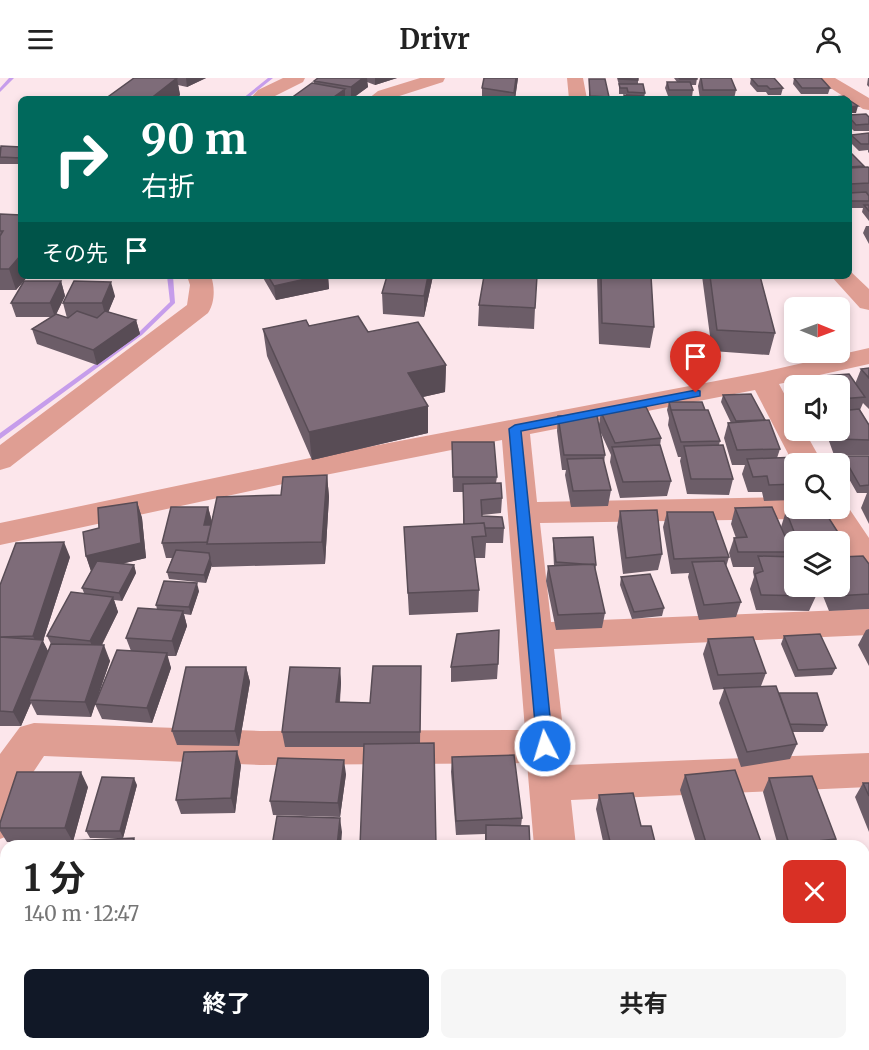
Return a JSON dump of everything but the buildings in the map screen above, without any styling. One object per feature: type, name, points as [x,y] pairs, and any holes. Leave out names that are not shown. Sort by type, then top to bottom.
[{"type":"street","points":[[262,96],[297,78]]},
{"type":"street","points":[[382,96],[437,78]]},
{"type":"street","points":[[575,78],[578,96]]},
{"type":"street","points":[[823,78],[869,105]]},
{"type":"street","points":[[0,460],[199,308],[202,285],[200,279]]},
{"type":"street","points":[[846,279],[869,303]]},
{"type":"street","points":[[0,534],[315,467],[763,380],[869,356]]},
{"type":"street","points":[[763,380],[802,453]]},
{"type":"street","points":[[515,429],[554,840]]},
{"type":"street","points":[[523,513],[784,508]]},
{"type":"street","points":[[840,519],[869,564]]},
{"type":"street","points":[[535,636],[869,622]]},
{"type":"street","points":[[0,820],[13,768],[34,739],[260,748],[547,764],[869,770]]},
{"type":"waterway","points":[[0,91],[12,78]]},
{"type":"waterway","points":[[248,96],[271,78]]},
{"type":"waterway","points":[[0,437],[140,334],[173,302],[170,279]]},
{"type":"route","points":[[545,746],[515,429],[696,393]]}]
